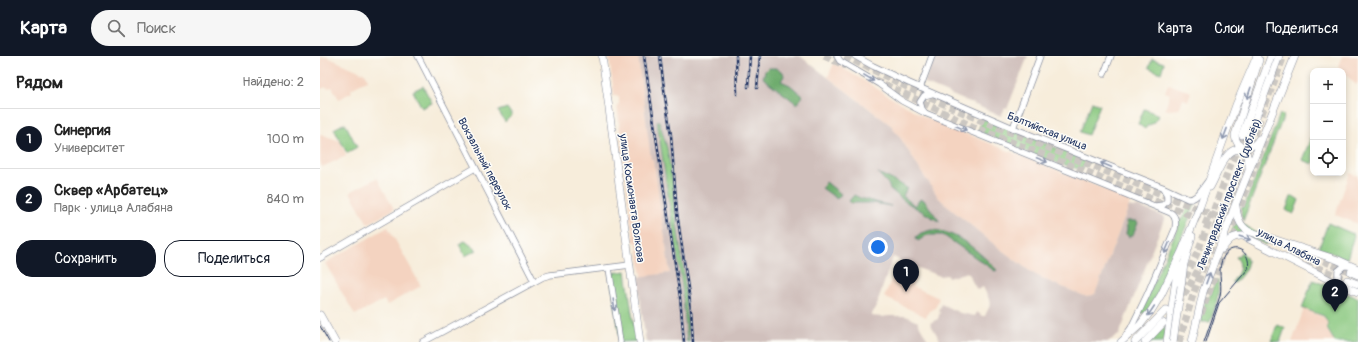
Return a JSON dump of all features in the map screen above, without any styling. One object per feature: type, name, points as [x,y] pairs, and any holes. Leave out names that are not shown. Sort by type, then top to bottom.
[{"type":"main road","name":"улица Космонавта Волкова","points":[[602,56],[640,342]]},
{"type":"main road","name":"Ленинградский проспект (дублёр)","points":[[1196,217],[1236,105],[1257,56]]},
{"type":"main road","points":[[1261,56],[1236,132],[1237,142],[1242,146],[1252,146],[1258,142],[1267,127]]},
{"type":"main road","points":[[1271,56],[1245,136],[1279,56]]},
{"type":"main road","name":"Ленинградский проспект (дублёр)","points":[[1192,342],[1201,299],[1236,204],[1294,56]]},
{"type":"main road","points":[[1200,206],[1226,157],[1232,151],[1243,151],[1248,157],[1249,164],[1247,177]]},
{"type":"main road","name":"улица Алабяна","points":[[1236,204],[1239,220],[1242,226],[1248,231],[1277,240],[1353,269],[1358,275]]},
{"type":"main road","points":[[1121,342],[1140,325],[1161,295],[1196,217]]},
{"type":"main road","points":[[1174,342],[1184,264],[1196,217]]},
{"type":"main road","name":"улица Алабяна","points":[[1216,257],[1229,240],[1237,236],[1243,236],[1345,282],[1358,292]]},
{"type":"main road","points":[[1167,342],[1177,271],[1182,251]]},
{"type":"main road","points":[[1345,282],[1358,284]]},
{"type":"main road","points":[[1135,342],[1166,310]]},
{"type":"main road","points":[[320,315],[335,342]]},
{"type":"main road","points":[[1145,342],[1163,323]]},
{"type":"street","name":"Вокзальный переулок","points":[[418,56],[534,281]]},
{"type":"street","points":[[837,56],[840,61],[879,84],[902,101],[925,113],[1172,214],[1175,218],[1176,225],[1131,328],[1121,342]]},
{"type":"street","name":"Балтийская улица","points":[[855,56],[935,95],[1012,128],[1162,187],[1188,199],[1196,197],[1209,180]]},
{"type":"street","points":[[920,88],[932,56]]},
{"type":"street","points":[[1012,128],[1040,56]]},
{"type":"street","points":[[1104,74],[1111,56]]},
{"type":"street","points":[[925,113],[921,106],[922,98],[927,94],[935,95]]},
{"type":"street","points":[[320,258],[475,168]]},
{"type":"street","points":[[1154,206],[1163,205],[1167,201],[1166,192],[1162,187]]},
{"type":"street","points":[[423,342],[534,281],[550,275],[630,265]]},
{"type":"street","points":[[1345,282],[1338,279],[1338,272],[1344,266],[1353,269]]},
{"type":"street","points":[[609,268],[620,342]]},
{"type":"shaded area","points":[[609,56],[638,56],[645,113],[655,168],[670,273],[642,277],[637,242],[634,242],[629,212],[617,105],[619,104],[619,98],[618,96],[614,96]]},
{"type":"shaded area","points":[[638,56],[800,56],[893,127],[892,128],[899,136],[927,181],[938,197],[947,206],[1031,272],[1045,280],[1087,297],[1095,294],[1129,206],[1136,208],[1137,206],[1165,217],[1119,335],[1107,342],[941,342],[930,323],[938,319],[940,312],[938,311],[941,304],[960,313],[975,316],[977,312],[982,316],[985,316],[991,303],[983,287],[977,290],[967,272],[948,278],[947,275],[940,276],[912,266],[893,257],[878,303],[871,316],[905,316],[911,318],[917,321],[929,342],[679,342],[679,340],[678,342],[646,342],[637,277],[670,273],[655,168],[653,159],[651,159]]},
{"type":"shaded area","points":[[934,56],[1028,56],[1007,109],[1005,108],[1001,116],[924,83]]},
{"type":"shaded area","points":[[1342,56],[1358,56],[1358,82],[1356,85],[1346,74],[1346,68],[1340,68],[1338,66]]},
{"type":"shaded area","points":[[327,57],[366,74],[368,80],[351,89],[352,92],[339,99],[332,87],[328,89],[327,87],[320,89],[320,58]]},
{"type":"shaded area","points":[[834,63],[925,117],[1131,200],[1095,294],[1087,297],[1045,280],[1031,272],[947,206],[938,197],[927,181],[899,136],[892,128],[893,127],[828,77]]},
{"type":"shaded area","points":[[1168,84],[1191,92],[1188,101],[1183,99],[1179,109],[1165,109],[1170,94],[1165,92]]},
{"type":"shaded area","points":[[320,134],[340,141],[346,156],[322,167],[320,161]]},
{"type":"shaded area","points":[[1350,173],[1358,176],[1358,224],[1335,215]]},
{"type":"shaded area","points":[[377,178],[394,209],[368,224],[350,192]]},
{"type":"shaded area","points":[[388,227],[421,286],[387,305],[384,300],[355,315],[325,263]]},
{"type":"shaded area","points":[[898,266],[917,274],[912,286],[939,298],[935,308],[929,311],[926,317],[884,297]]},
{"type":"shaded area","points":[[1304,309],[1323,317],[1329,325],[1325,327],[1334,342],[1292,342]]},
{"type":"green space","points":[[1152,59],[1164,63],[1161,73],[1149,68]]},
{"type":"green space","points":[[768,68],[776,68],[783,72],[784,76],[781,81],[790,85],[803,96],[797,104],[763,78],[765,71]]},
{"type":"green space","points":[[423,86],[432,103],[422,108],[413,91]]},
{"type":"green space","points":[[1092,102],[1100,105],[1088,135],[1080,132]]},
{"type":"green space","points":[[507,108],[512,115],[505,122],[498,111]]},
{"type":"green space","points":[[1144,109],[1159,115],[1152,124],[1148,125],[1145,129],[1138,124]]},
{"type":"green space","points":[[1280,114],[1284,115],[1243,221],[1241,214],[1242,207],[1244,207]]},
{"type":"green space","points":[[983,119],[1091,162],[1085,164],[1082,170],[1044,159],[978,131]]},
{"type":"green space","points":[[657,121],[659,121],[667,148],[673,184],[674,203],[684,274],[689,342],[687,342],[682,286]]},
{"type":"green space","points":[[345,123],[357,147],[347,153],[334,129]]},
{"type":"green space","points":[[1310,140],[1310,163],[1302,160]]},
{"type":"green space","points":[[878,173],[907,188],[903,196],[915,206],[920,199],[924,200],[940,222],[903,200],[890,189],[888,184]]},
{"type":"green space","points":[[826,182],[841,194],[837,199],[822,188]]},
{"type":"green space","points":[[854,195],[891,206],[873,203],[851,203],[849,201]]},
{"type":"green space","points":[[1293,196],[1299,200],[1293,214],[1286,210],[1291,197]]},
{"type":"green space","points":[[1196,203],[1152,305],[1145,313],[1140,313],[1178,227],[1179,219],[1182,220],[1188,204]]},
{"type":"green space","points":[[1236,219],[1268,241],[1266,245],[1249,236],[1230,237]]},
{"type":"green space","points":[[1126,221],[1136,221],[1138,223],[1133,235],[1129,237],[1126,234]]},
{"type":"green space","points":[[1328,223],[1353,234],[1354,236],[1347,259],[1319,248]]},
{"type":"green space","points":[[931,230],[941,231],[959,238],[976,250],[997,270],[995,271],[943,235],[927,235],[918,241],[916,237],[921,233]]},
{"type":"green space","points":[[465,241],[477,250],[465,256],[459,244]]},
{"type":"green space","points":[[1241,252],[1247,260],[1247,264],[1244,272],[1235,283],[1232,282],[1240,267],[1236,257],[1239,256]]},
{"type":"green space","points":[[626,271],[636,341],[620,342],[611,273]]},
{"type":"green space","points":[[1216,280],[1218,281],[1218,297],[1210,322],[1201,322],[1206,297],[1209,298]]},
{"type":"green space","points":[[1313,280],[1358,298],[1358,342],[1335,342],[1326,327],[1329,325],[1324,316],[1302,308]]},
{"type":"green space","points":[[1166,325],[1163,342],[1150,342]]},
{"type":"green space","points":[[1277,325],[1285,328],[1280,342],[1271,341]]},
{"type":"tunnel","points":[[824,56],[846,66]]},
{"type":"tunnel","points":[[845,56],[919,93],[980,120],[1247,229]]},
{"type":"tunnel","points":[[1179,342],[1194,292],[1284,56]]},
{"type":"tunnel","points":[[875,80],[976,128],[1095,175],[1242,237]]},
{"type":"tunnel","points":[[1237,216],[1267,134]]},
{"type":"tunnel","points":[[1181,287],[1198,251],[1242,135]]},
{"type":"tunnel","points":[[1201,314],[1227,243]]},
{"type":"tunnel","points":[[1294,249],[1351,272]]},
{"type":"tunnel","points":[[1287,255],[1347,280]]},
{"type":"tunnel","points":[[1178,304],[1199,268]]},
{"type":"tram line","points":[[1204,342],[1220,296],[1220,266],[1224,256],[1232,249],[1241,250],[1247,257],[1248,269],[1219,303],[1206,342]]},
{"type":"tram line","points":[[320,326],[329,342]]},
{"type":"railway","points":[[644,56],[680,297],[684,342]]},
{"type":"railway","points":[[660,56],[671,135],[677,213],[691,309],[693,342]]},
{"type":"railway","points":[[736,56],[737,94]]},
{"type":"railway","points":[[748,87],[750,56]]},
{"type":"railway","points":[[757,88],[760,56]]},
{"type":"place","name":"Синергия","points":[[906,292]]},
{"type":"place","name":"Сквер «Арбатец»","points":[[1335,312]]}]
